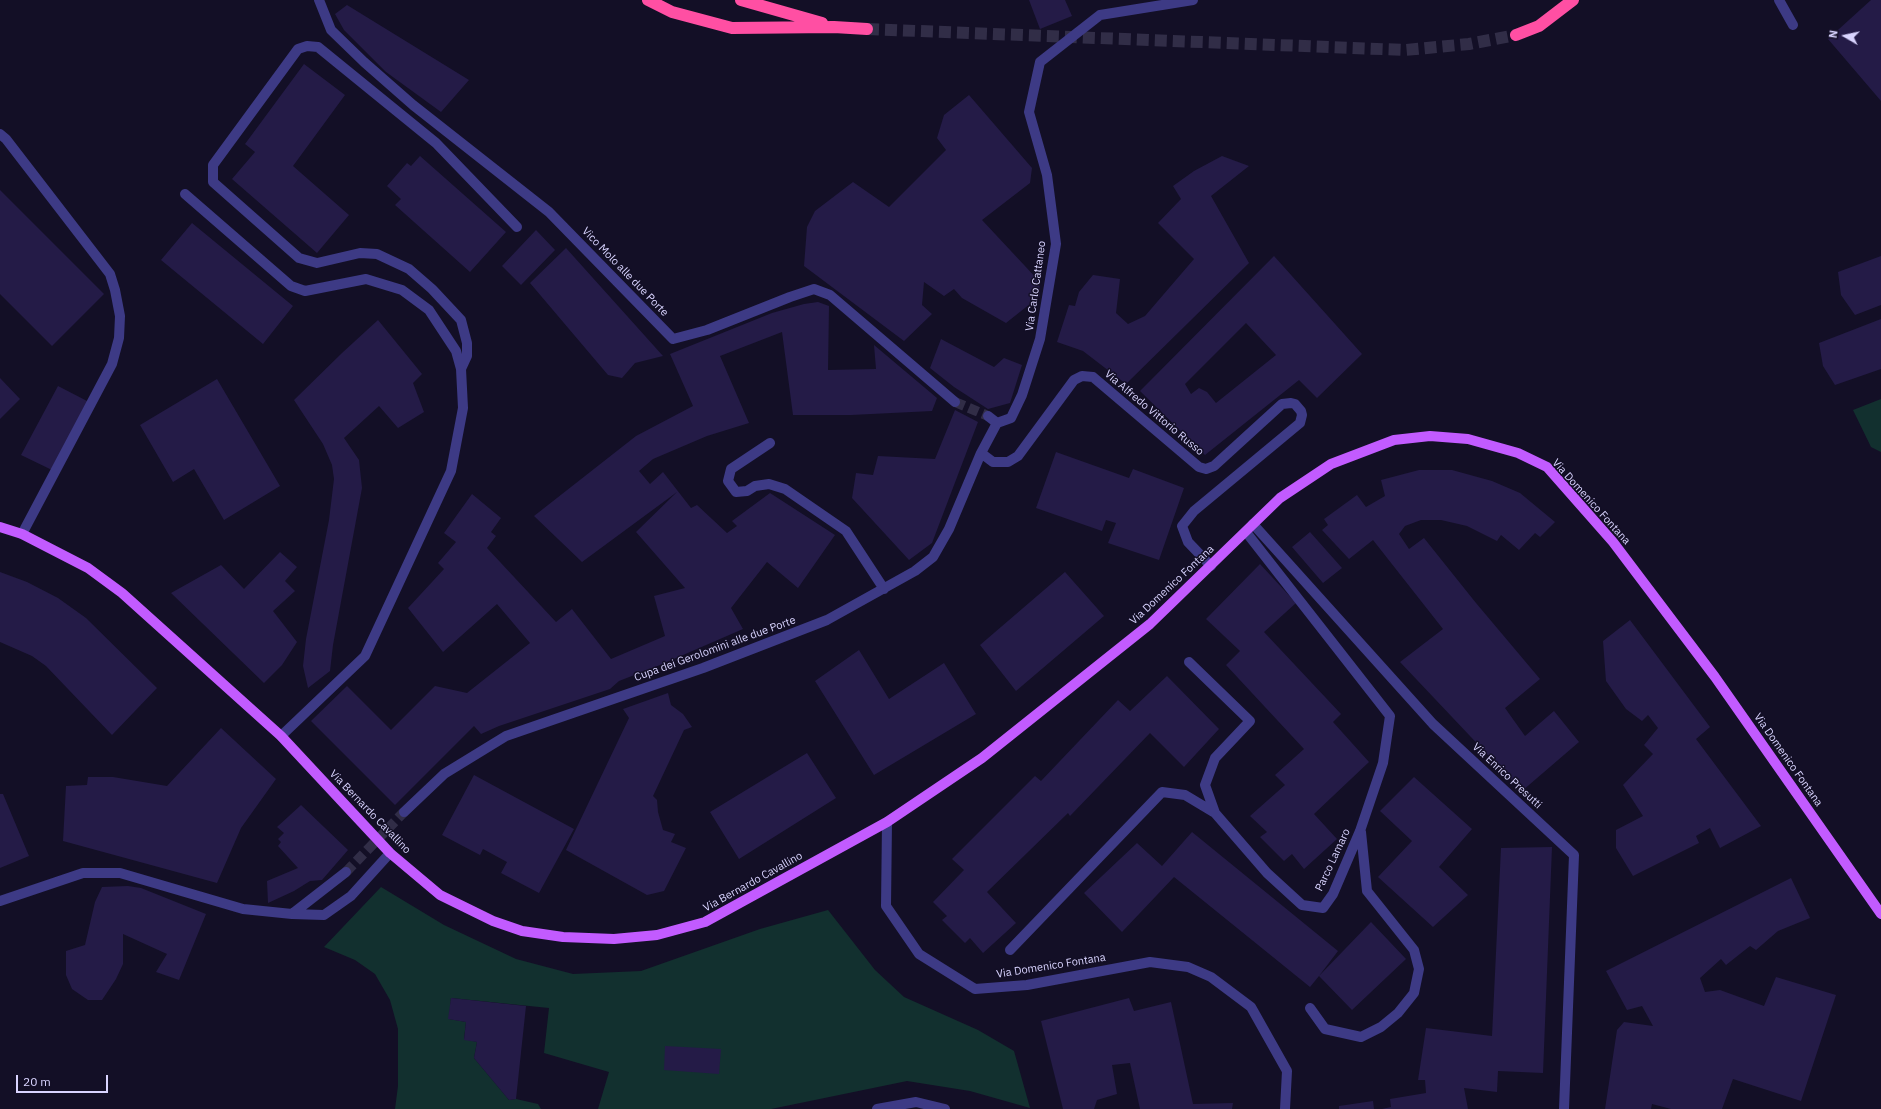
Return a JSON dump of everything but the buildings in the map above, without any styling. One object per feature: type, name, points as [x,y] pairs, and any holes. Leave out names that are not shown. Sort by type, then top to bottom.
[{"type":"highway","points":[[648,0],[672,12],[732,28],[834,27],[867,29]]},
{"type":"highway","points":[[741,0],[834,27]]},
{"type":"highway","points":[[1516,35],[1539,26],[1573,0]]},
{"type":"main road","name":"Via Domenico Fontana","points":[[887,822],[982,758],[1150,624],[1280,498],[1331,464],[1394,440],[1430,436],[1468,439],[1518,453],[1547,467],[1613,542],[1715,677],[1881,914]]},
{"type":"main road","name":"Via Bernardo Cavallino","points":[[0,527],[22,534],[88,568],[122,593],[282,736],[390,852],[440,895],[493,921],[522,931],[562,937],[614,939],[657,935],[705,922],[887,822]]},
{"type":"street","name":"Vico Molo alle due Porte","points":[[319,0],[331,30],[364,62],[413,105],[549,212],[673,339],[707,330],[790,297],[814,290],[830,295],[955,402]]},
{"type":"street","name":"Via Carlo Cattaneo","points":[[997,423],[1011,418],[1027,381],[1040,340],[1056,244],[1047,175],[1029,112],[1040,62],[1100,15],[1193,0]]},
{"type":"street","points":[[1778,0],[1793,25]]},
{"type":"street","points":[[461,370],[468,356],[467,343],[461,320],[432,289],[409,269],[377,254],[360,253],[317,263],[299,258],[213,182],[213,165],[298,49],[307,46],[318,47],[436,143],[517,227]]},
{"type":"street","points":[[0,134],[6,139],[110,274],[116,290],[120,316],[119,338],[112,364],[22,534]]},
{"type":"street","points":[[185,194],[291,286],[304,291],[366,279],[402,290],[429,310],[456,352],[461,370],[463,408],[451,471],[365,656],[282,736]]},
{"type":"street","name":"Via Alfredo Vittorio Russo","points":[[981,454],[993,462],[1008,462],[1018,456],[1074,380],[1082,376],[1092,377],[1199,467],[1206,469],[1214,466],[1282,404],[1295,404],[1301,410],[1302,415],[1300,423],[1194,512],[1182,526],[1188,542],[1211,566]]},
{"type":"street","points":[[981,454],[997,423],[988,416]]},
{"type":"street","points":[[770,444],[732,469],[728,481],[736,492],[747,491],[755,486],[769,484],[785,489],[846,532],[884,589]]},
{"type":"street","name":"Cupa dei Gerolomini alle due Porte","points":[[404,812],[444,774],[506,736],[702,668],[805,629],[827,620],[915,571],[934,557],[949,529],[981,454]]},
{"type":"street","name":"Via Enrico Presutti","points":[[1253,524],[1433,724],[1574,855],[1564,1109]]},
{"type":"street","name":"Parco Lamaro","points":[[1189,662],[1250,721],[1215,758],[1205,785],[1215,813],[1267,873],[1302,905],[1323,908],[1333,894],[1360,830],[1383,763],[1390,716],[1246,532]]},
{"type":"street","points":[[1010,950],[1162,792],[1184,795],[1215,813]]},
{"type":"street","name":"Via Domenico Fontana","points":[[887,822],[886,906],[919,954],[975,989],[1027,985],[1150,962],[1188,967],[1211,977],[1251,1007],[1287,1071],[1285,1109]]},
{"type":"street","points":[[1310,1008],[1325,1029],[1361,1037],[1381,1027],[1398,1013],[1414,993],[1419,968],[1414,950],[1367,891],[1360,830]]},
{"type":"street","points":[[0,901],[84,873],[120,873],[243,909],[292,914],[324,915],[352,896],[390,852]]},
{"type":"street","points":[[292,914],[346,872]]},
{"type":"street","points":[[877,1109],[916,1102],[945,1109]]},
{"type":"green space","points":[[1881,399],[1881,452],[1871,447],[1853,410]]},
{"type":"green space","points":[[381,887],[444,925],[516,959],[573,974],[641,971],[760,929],[828,910],[875,970],[904,997],[978,1030],[1014,1051],[1030,1108],[970,1091],[907,1081],[771,1109],[598,1109],[609,1072],[544,1053],[549,1008],[451,998],[449,1019],[466,1022],[464,1039],[477,1042],[474,1058],[509,1100],[516,1099],[538,1104],[541,1109],[395,1109],[398,1086],[398,1029],[390,1000],[375,974],[355,960],[324,947]]},
{"type":"tunnel","points":[[867,29],[1405,50],[1469,44],[1516,35]]},
{"type":"tunnel","points":[[955,402],[988,416]]},
{"type":"tunnel","points":[[346,872],[404,812]]}]
